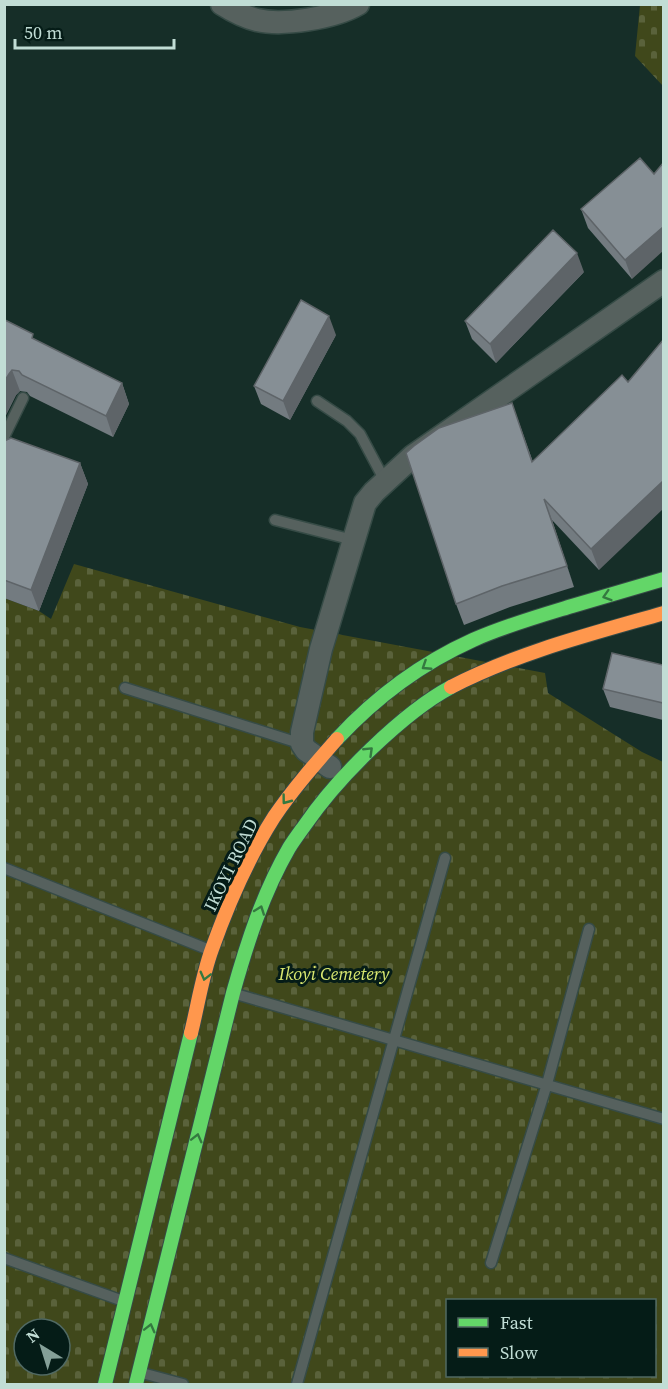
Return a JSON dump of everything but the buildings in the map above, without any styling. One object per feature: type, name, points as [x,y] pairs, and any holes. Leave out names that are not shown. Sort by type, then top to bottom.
[{"type":"main road","name":"IKOYI ROAD","points":[[105,1384],[211,951],[258,843],[283,803],[356,719],[393,688],[432,661],[473,640],[519,622],[663,579]]},
{"type":"main road","points":[[138,1378],[232,993],[267,891],[290,846],[317,808],[344,776],[395,726],[436,696],[479,673],[546,647],[663,613]]},
{"type":"street","points":[[222,4],[238,14],[258,20],[287,21],[318,18],[358,4]]},
{"type":"street","points":[[344,776],[306,750],[302,744],[302,732],[321,649],[365,504],[384,481],[413,456],[663,281]]},
{"type":"lane","points":[[4,437],[23,398]]},
{"type":"lane","points":[[316,401],[347,421],[360,434],[384,481]]},
{"type":"lane","points":[[275,520],[353,540]]},
{"type":"lane","points":[[124,688],[302,744]]},
{"type":"lane","points":[[297,1384],[445,858]]},
{"type":"lane","points":[[4,868],[211,951]]},
{"type":"lane","points":[[491,1263],[547,1084],[589,930]]},
{"type":"lane","points":[[232,993],[663,1119]]},
{"type":"lane","points":[[4,1258],[125,1302]]},
{"type":"lane","points":[[138,1378],[183,1384]]},
{"type":"green space","points":[[640,5],[663,5],[663,86],[635,56]]},
{"type":"green space","name":"Ikoyi Cemetery","points":[[74,564],[300,627],[545,673],[548,693],[642,752],[663,762],[663,1384],[5,1384],[4,598],[39,611],[51,619]]},
{"type":"traffic: fast","points":[[337,739],[383,696],[454,649],[522,622],[664,579]]},
{"type":"traffic: fast","points":[[136,1384],[233,993],[250,937],[271,883],[293,842],[320,804],[344,776],[399,723],[429,700],[451,687]]},
{"type":"traffic: fast","points":[[105,1384],[191,1033]]},
{"type":"traffic: slow","points":[[451,687],[529,654],[582,636],[664,613]]},
{"type":"traffic: slow","points":[[191,1033],[209,959],[247,865],[281,807],[337,739]]}]
